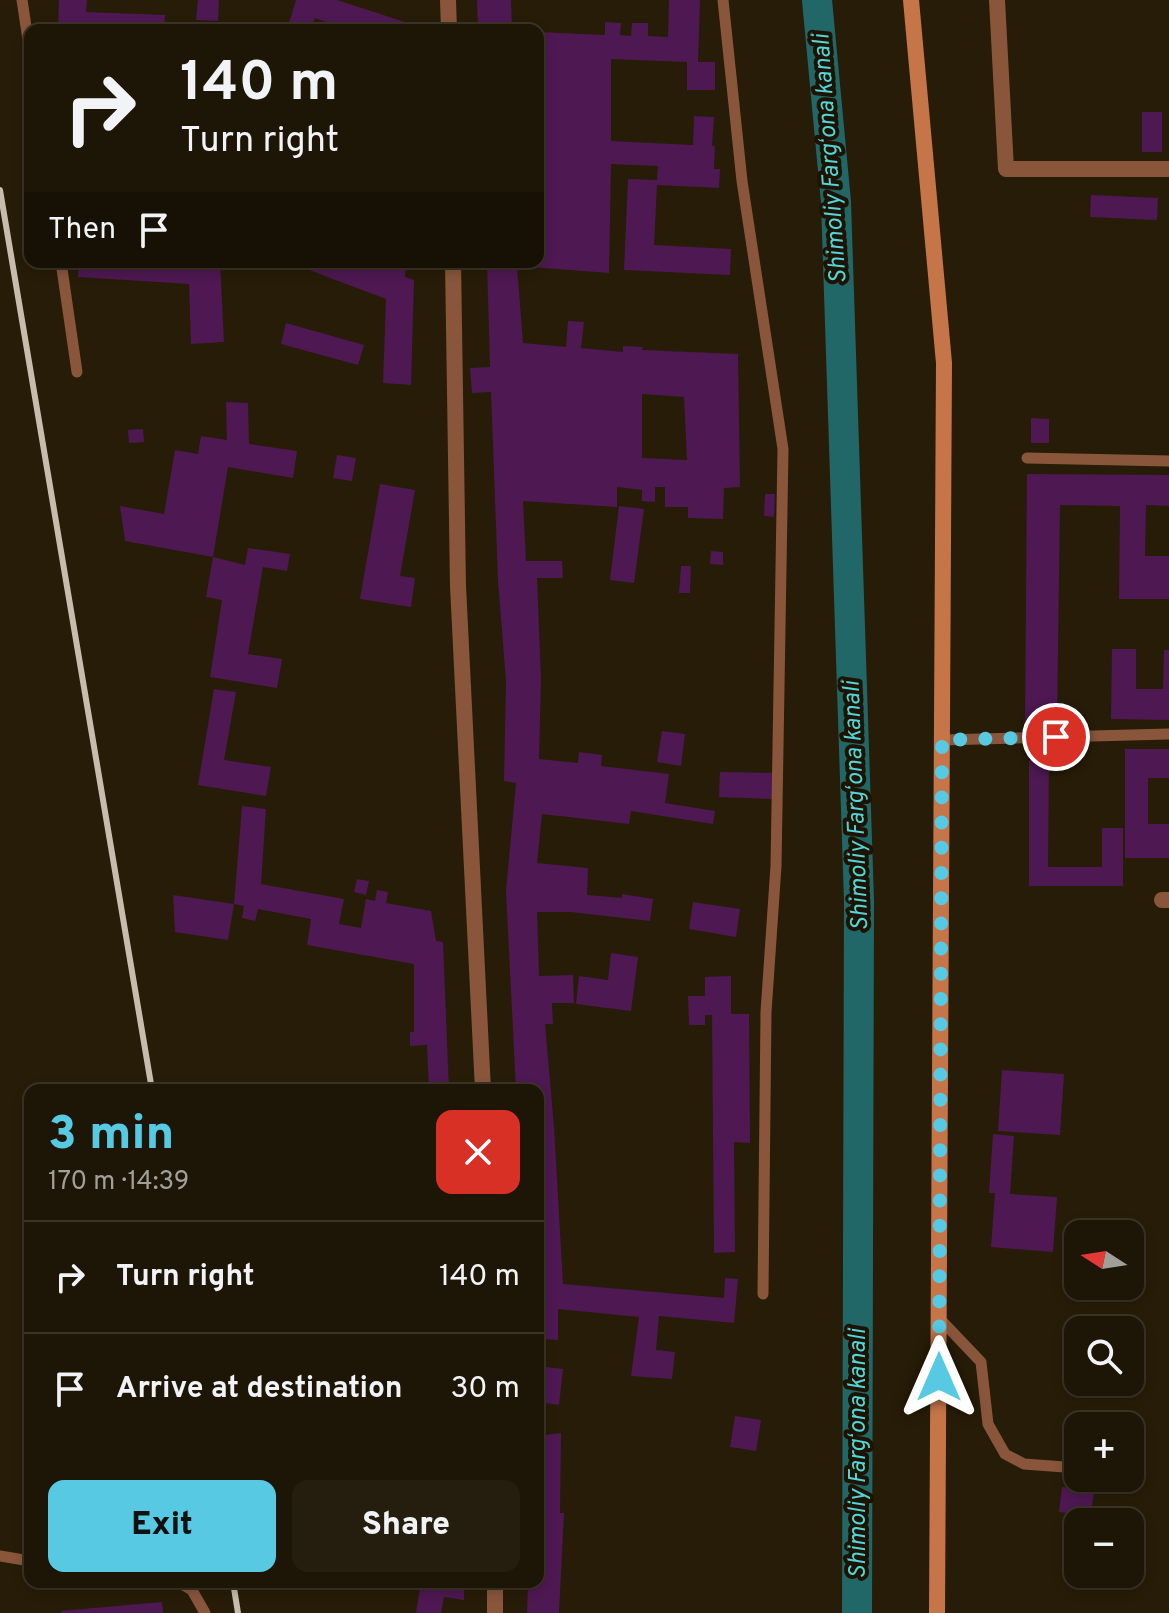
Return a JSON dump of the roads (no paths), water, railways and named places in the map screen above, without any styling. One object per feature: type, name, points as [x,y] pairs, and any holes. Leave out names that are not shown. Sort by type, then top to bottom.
[{"type":"street","points":[[448,0],[449,24]]},
{"type":"street","points":[[911,0],[944,363],[937,1613]]},
{"type":"street","points":[[997,0],[1006,169],[1169,169]]},
{"type":"street","points":[[453,268],[458,586],[483,1084]]},
{"type":"street","points":[[495,1588],[495,1613]]},
{"type":"lane","points":[[22,0],[26,24]]},
{"type":"lane","points":[[723,0],[742,181],[783,449],[776,866],[766,1012],[763,1294]]},
{"type":"lane","points":[[62,268],[77,372]]},
{"type":"lane","points":[[1027,458],[1169,461]]},
{"type":"lane","points":[[942,740],[1169,734]]},
{"type":"lane","points":[[939,1318],[981,1362],[988,1424],[1005,1454],[1024,1464],[1064,1467]]},
{"type":"lane","points":[[0,1556],[24,1560]]},
{"type":"lane","points":[[188,1588],[205,1613]]},
{"type":"waterway","name":"Shimoliy Fargʻona kanali","points":[[817,0],[836,202],[859,901],[857,1613]]},
{"type":"railway","points":[[0,190],[151,1084]]},
{"type":"railway","points":[[234,1588],[238,1613]]}]
